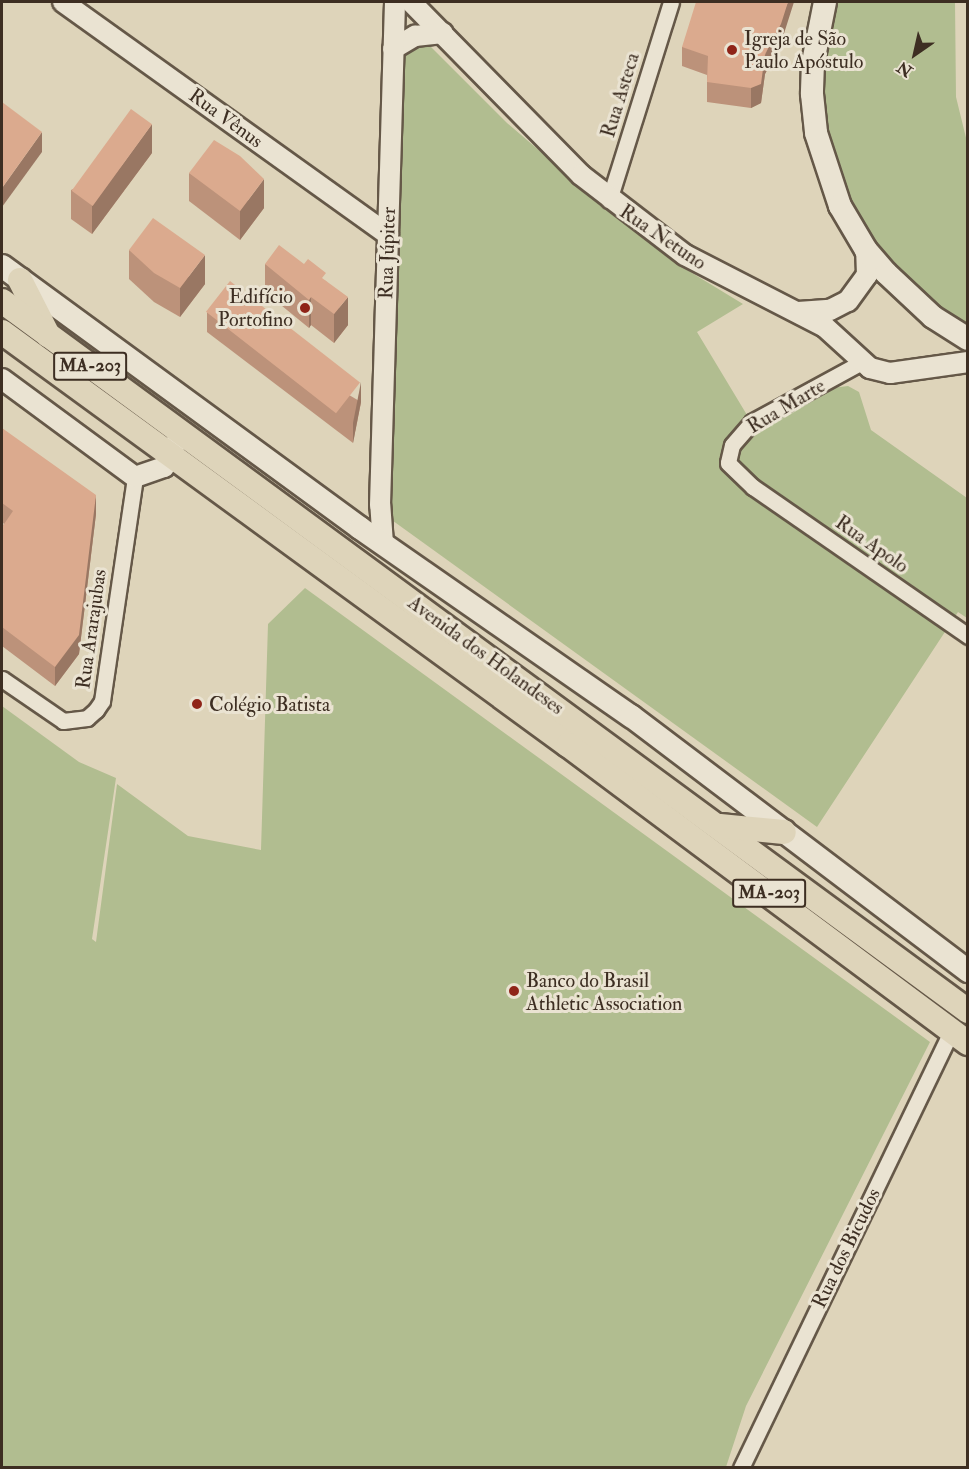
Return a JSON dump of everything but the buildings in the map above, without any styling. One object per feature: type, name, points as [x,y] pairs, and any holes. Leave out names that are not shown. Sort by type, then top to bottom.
[{"type":"main road","points":[[825,2],[813,62],[816,133],[840,206],[866,250],[916,303],[968,339]]},
{"type":"main road","points":[[11,273],[48,335]]},
{"type":"main road","name":"Avenida dos Holandeses","points":[[11,273],[360,528],[631,716],[962,965]]},
{"type":"main road","name":"Avenida dos Holandeses","points":[[2,301],[718,825],[968,1011]]},
{"type":"main road","name":"Avenida dos Holandeses","points":[[2,332],[960,1036]]},
{"type":"main road","points":[[718,825],[784,832]]},
{"type":"street","name":"Rua Vênus","points":[[63,2],[388,235]]},
{"type":"street","name":"Rua Júpiter","points":[[383,544],[380,505],[395,2]]},
{"type":"street","name":"Rua Netuno","points":[[411,2],[609,200],[685,255],[825,327],[861,363],[890,373],[968,362]]},
{"type":"street","name":"Rua Asteca","points":[[609,200],[671,2]]},
{"type":"street","points":[[393,49],[415,36],[443,33]]},
{"type":"street","points":[[844,345],[844,316],[868,270],[866,250]]},
{"type":"street","points":[[796,312],[830,310],[855,294]]},
{"type":"street","name":"Rua Marte","points":[[753,487],[728,463],[727,456],[740,434],[752,422],[861,363]]},
{"type":"street","points":[[2,379],[135,477],[157,471],[172,456],[178,431]]},
{"type":"street","name":"Rua Ararajubas","points":[[2,679],[63,721],[87,718],[102,701],[135,477]]},
{"type":"street","name":"Rua Apolo","points":[[753,487],[968,636]]},
{"type":"street","points":[[330,572],[336,546],[347,533],[360,528],[380,505]]},
{"type":"street","name":"Rua dos Bicudos","points":[[741,1467],[960,1036]]},
{"type":"green space","points":[[833,2],[955,2],[956,97],[968,146],[967,329],[947,318],[871,249],[829,158],[820,98]]},
{"type":"green space","points":[[425,41],[507,123],[605,207],[674,262],[743,304],[697,332],[747,415],[759,425],[832,388],[848,386],[859,392],[871,430],[967,498],[967,618],[958,612],[817,827],[389,518],[401,50]]},
{"type":"green space","points":[[305,588],[930,1042],[746,1406],[726,1467],[2,1467],[2,706],[79,762],[116,778],[92,939],[96,942],[117,784],[188,836],[261,850],[268,624]]},
{"type":"place","name":"Igreja de São Paulo Apóstulo","points":[[732,50]]},
{"type":"place","name":"Edifício Portofino","points":[[305,308]]},
{"type":"place","name":"Colégio Batista","points":[[197,704]]},
{"type":"place","name":"Banco do Brasil Athletic Association","points":[[514,991]]}]
